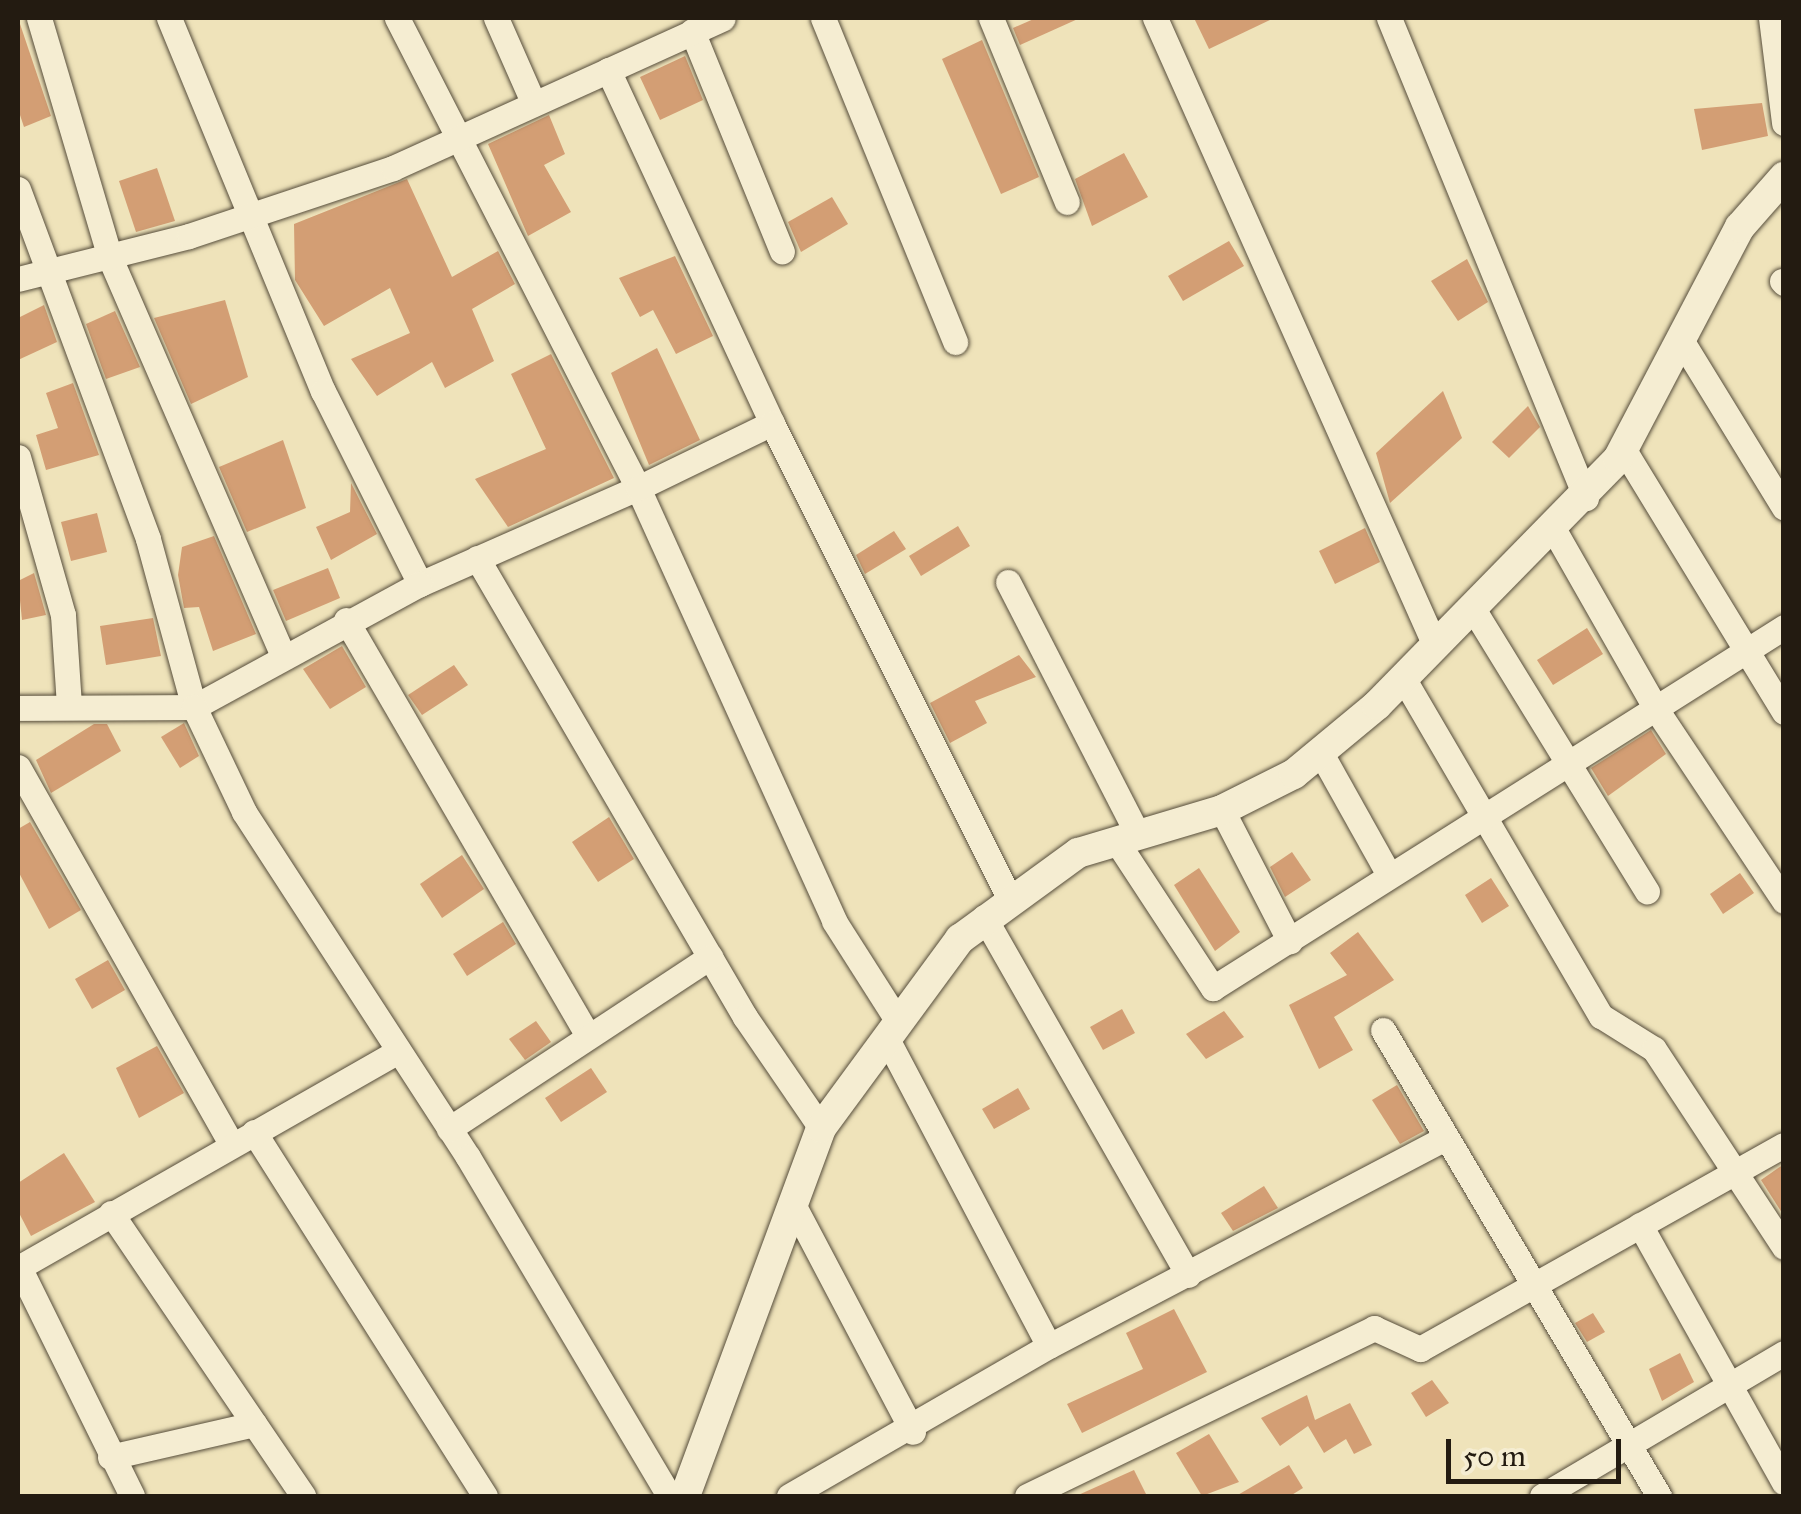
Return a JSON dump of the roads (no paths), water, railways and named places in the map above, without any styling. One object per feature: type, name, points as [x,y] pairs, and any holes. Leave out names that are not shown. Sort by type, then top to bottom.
[{"type":"street","points":[[39,18],[110,258],[282,656]]},
{"type":"street","points":[[168,18],[323,391],[420,584]]},
{"type":"street","points":[[397,18],[454,142],[638,488],[834,921],[1049,1346]]},
{"type":"street","points":[[496,18],[533,102]]},
{"type":"street","points":[[18,279],[110,258],[250,216],[454,142],[608,70],[680,28],[723,18]]},
{"type":"street","points":[[823,18],[955,342]]},
{"type":"street","points":[[991,18],[1067,202]]},
{"type":"street","points":[[1155,18],[1433,641]]},
{"type":"street","points":[[1389,18],[1586,498]]},
{"type":"street","points":[[1771,18],[1784,123]]},
{"type":"street","points":[[680,28],[782,251]]},
{"type":"street","points":[[608,70],[772,423],[1008,896]]},
{"type":"street","points":[[685,1496],[822,1128],[891,1029],[984,918],[1008,896],[1078,853],[1222,810],[1322,755],[1433,641],[1586,498],[1624,450],[1740,227],[1784,178]]},
{"type":"street","points":[[18,189],[148,540],[194,707],[244,812],[449,1129],[669,1496]]},
{"type":"street","points":[[1683,343],[1784,508]]},
{"type":"street","points":[[18,708],[194,707],[346,620],[772,423]]},
{"type":"street","points":[[1624,450],[1784,712]]},
{"type":"street","points":[[18,457],[63,615],[69,705]]},
{"type":"street","points":[[1554,530],[1656,709],[1784,901]]},
{"type":"street","points":[[477,558],[710,957],[822,1128]]},
{"type":"street","points":[[1008,582],[1127,838],[1207,987],[1290,942],[1389,875],[1484,819],[1784,627]]},
{"type":"street","points":[[1472,606],[1647,891]]},
{"type":"street","points":[[346,620],[587,1034]]},
{"type":"street","points":[[1402,676],[1601,1016],[1654,1050],[1783,1245]]},
{"type":"street","points":[[1322,755],[1389,875]]},
{"type":"street","points":[[18,767],[243,1139],[485,1496]]},
{"type":"street","points":[[1222,810],[1290,942]]},
{"type":"street","points":[[984,918],[1188,1275]]},
{"type":"street","points":[[449,1129],[587,1034],[710,957]]},
{"type":"street","points":[[1383,1030],[1528,1287],[1659,1496]]},
{"type":"street","points":[[132,1496],[18,1268],[398,1052]]},
{"type":"street","points":[[789,1496],[913,1432],[1049,1346],[1444,1139]]},
{"type":"street","points":[[1028,1496],[1374,1328],[1420,1348],[1784,1144]]},
{"type":"street","points":[[795,1208],[913,1432]]},
{"type":"street","points":[[111,1213],[303,1496]]},
{"type":"street","points":[[1640,1225],[1784,1484]]},
{"type":"street","points":[[1542,1496],[1624,1442],[1784,1354]]},
{"type":"street","points":[[110,1456],[254,1424]]}]
